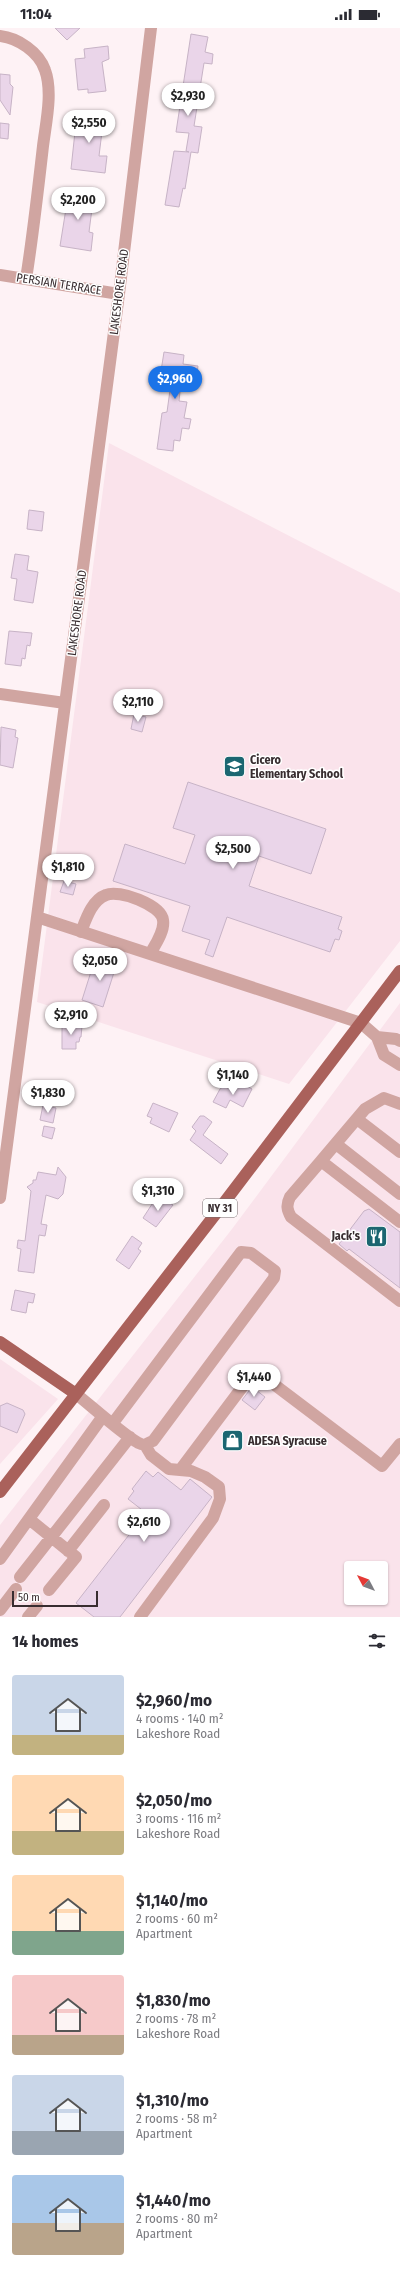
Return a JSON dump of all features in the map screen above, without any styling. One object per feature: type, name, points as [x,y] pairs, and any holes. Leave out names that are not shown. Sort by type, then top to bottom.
[{"type":"main road","name":"NY 31","points":[[0,1492],[400,971]]},
{"type":"main road","points":[[0,1342],[76,1394]]},
{"type":"street","name":"LAKESHORE ROAD","points":[[0,1198],[119,294],[151,28]]},
{"type":"street","points":[[0,36],[18,42],[28,48],[44,68],[48,80],[47,117],[26,279]]},
{"type":"street","name":"PERSIAN TERRACE","points":[[0,275],[119,294]]},
{"type":"street","points":[[0,694],[66,703]]},
{"type":"street","points":[[81,932],[88,914],[95,903],[105,895],[114,893],[139,900],[160,912],[164,921],[159,938],[150,954]]},
{"type":"street","points":[[37,918],[361,1023],[377,1037],[384,1055],[400,1065]]},
{"type":"street","points":[[377,1037],[396,1038],[400,1041]]},
{"type":"street","points":[[384,1098],[400,1104]]},
{"type":"street","points":[[384,1098],[400,1111]]},
{"type":"street","points":[[384,1098],[365,1109],[290,1197],[287,1203],[288,1211],[292,1217],[400,1301]]},
{"type":"street","points":[[357,1118],[400,1152]]},
{"type":"street","points":[[336,1144],[400,1194]]},
{"type":"street","points":[[321,1161],[400,1222]]},
{"type":"street","points":[[0,1559],[29,1519],[108,1419],[241,1252],[251,1253],[275,1271],[274,1278],[153,1442],[145,1445],[139,1444],[108,1419],[76,1394]]},
{"type":"street","points":[[180,1470],[255,1370],[382,1466],[400,1444]]},
{"type":"street","points":[[0,1610],[18,1583],[130,1437]]},
{"type":"street","points":[[140,1617],[213,1518],[220,1499],[219,1487],[205,1477],[191,1471],[169,1469],[151,1455],[145,1445]]},
{"type":"street","points":[[68,1551],[104,1505]]},
{"type":"street","points":[[29,1519],[76,1557],[49,1590]]},
{"type":"street","points":[[28,1617],[37,1606]]},
{"type":"shaded area","name":"Cicero Elementary School","points":[[109,443],[400,593],[400,941],[289,1084],[37,1002]]},
{"type":"shaded area","name":"ADESA Syracuse","points":[[400,1003],[400,1617],[0,1617],[0,1525],[232,1229]]},
{"type":"shaded area","points":[[0,1359],[58,1399],[0,1464]]},
{"type":"building","points":[[55,28],[80,28],[67,40]]},
{"type":"building","points":[[191,34],[208,37],[205,52],[213,54],[212,64],[204,63],[194,126],[202,127],[198,153],[191,152],[185,189],[183,188],[179,207],[165,205],[174,151],[189,152],[186,151],[189,133],[176,132]]},
{"type":"building","points":[[108,46],[109,59],[102,62],[106,91],[88,93],[88,89],[78,90],[75,59],[85,58],[84,49]]},
{"type":"building","points":[[0,74],[10,75],[10,84],[13,87],[10,115],[0,100]]},
{"type":"building","points":[[77,113],[104,115],[99,156],[107,156],[105,173],[71,169]]},
{"type":"building","points":[[0,123],[9,124],[8,139],[0,138]]},
{"type":"building","points":[[69,190],[94,193],[89,232],[93,233],[91,251],[60,246]]},
{"type":"building","points":[[164,352],[184,355],[183,364],[198,366],[196,380],[185,378],[185,383],[181,382],[179,401],[187,402],[184,418],[191,419],[189,429],[182,428],[180,441],[174,440],[173,451],[157,449],[162,413],[167,412],[171,383],[163,382],[164,371],[161,371]]},
{"type":"building","points":[[29,510],[44,512],[42,531],[27,529]]},
{"type":"building","points":[[15,554],[29,556],[27,570],[38,572],[33,603],[14,600],[17,579],[11,578]]},
{"type":"building","points":[[9,631],[32,633],[30,646],[27,645],[25,659],[22,658],[21,666],[5,664]]},
{"type":"building","points":[[134,714],[146,717],[142,732],[131,729]]},
{"type":"building","points":[[1,727],[16,730],[15,737],[18,738],[13,768],[0,765]]},
{"type":"building","points":[[188,782],[326,829],[311,874],[259,856],[249,886],[342,917],[338,929],[342,931],[339,940],[335,939],[330,952],[227,917],[213,957],[205,954],[210,940],[182,931],[190,906],[113,881],[125,844],[185,864],[195,835],[173,828]]},
{"type":"building","points":[[64,881],[76,884],[73,895],[60,892]]},
{"type":"building","points":[[106,957],[116,960],[114,966],[116,966],[103,1007],[82,1000],[95,959],[104,962]]},
{"type":"building","points":[[62,1024],[82,1026],[81,1037],[79,1042],[76,1042],[76,1049],[62,1049]]},
{"type":"building","points":[[240,1082],[252,1089],[243,1107],[230,1100],[226,1108],[213,1102],[220,1089],[224,1086],[235,1092]]},
{"type":"building","points":[[153,1103],[178,1113],[169,1132],[150,1123],[152,1118],[147,1116]]},
{"type":"building","points":[[43,1105],[56,1108],[53,1123],[40,1120]]},
{"type":"building","points":[[200,1116],[204,1116],[212,1122],[203,1135],[228,1154],[221,1164],[190,1140],[196,1131],[192,1127]]},
{"type":"building","points":[[44,1126],[55,1128],[52,1139],[42,1136]]},
{"type":"building","points":[[58,1167],[66,1177],[63,1194],[58,1199],[46,1195],[41,1224],[47,1225],[45,1236],[39,1235],[34,1273],[18,1271],[21,1249],[17,1248],[18,1240],[25,1241],[31,1191],[27,1187],[33,1183],[33,1180],[36,1180],[38,1172],[56,1175]]},
{"type":"building","points":[[162,1198],[173,1205],[156,1227],[143,1218],[154,1201],[156,1199],[160,1201]]},
{"type":"building","points":[[369,1209],[400,1232],[400,1288],[349,1249],[347,1251],[339,1244],[364,1211]]},
{"type":"building","points":[[132,1236],[142,1243],[138,1249],[141,1251],[129,1269],[116,1260]]},
{"type":"building","points":[[15,1290],[35,1294],[33,1303],[28,1302],[26,1313],[11,1310]]},
{"type":"building","points":[[252,1387],[265,1397],[255,1410],[242,1400]]},
{"type":"building","points":[[7,1403],[23,1410],[25,1414],[17,1433],[0,1426],[0,1406]]},
{"type":"building","points":[[146,1471],[153,1477],[158,1472],[181,1490],[190,1479],[212,1497],[120,1617],[94,1617],[76,1603],[146,1513],[128,1499],[134,1491],[132,1489]]},
{"type":"place","name":"Cicero Elementary School","points":[[234,767]]},
{"type":"place","name":"Jack's","points":[[376,1236]]},
{"type":"place","name":"ADESA Syracuse","points":[[233,1441]]}]
